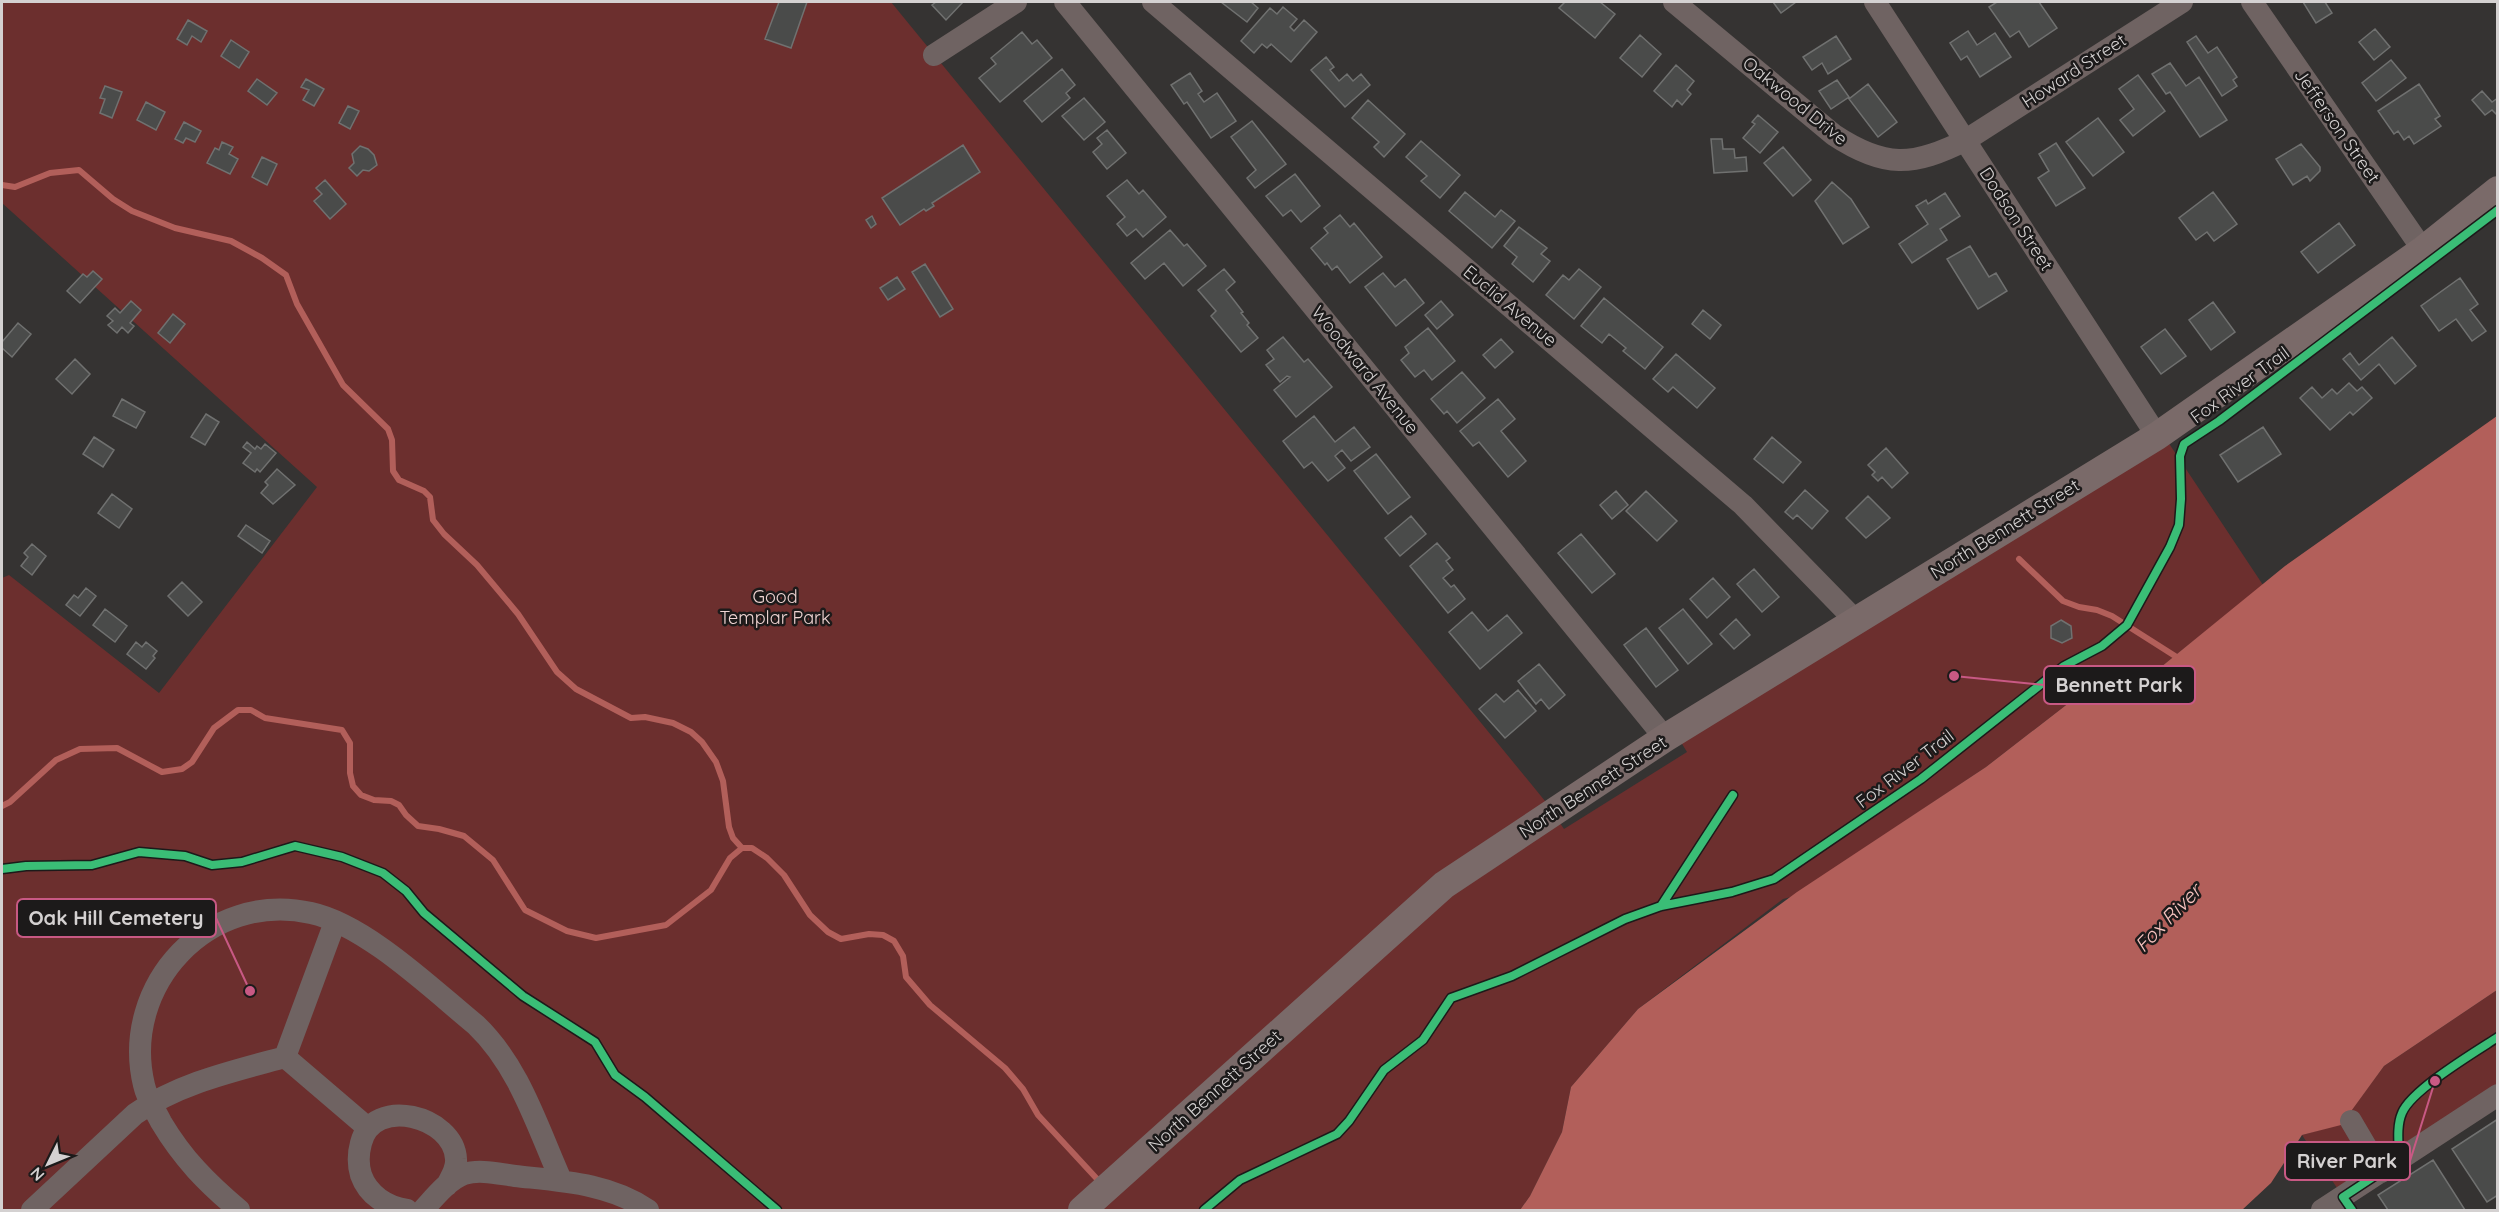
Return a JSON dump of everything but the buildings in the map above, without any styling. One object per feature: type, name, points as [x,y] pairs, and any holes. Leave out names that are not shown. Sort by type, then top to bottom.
[{"type":"main road","name":"North Bennett Street","points":[[1082,1210],[1444,885],[1665,738],[2157,436],[2423,249],[2498,190]]},
{"type":"street","points":[[934,55],[1016,2]]},
{"type":"street","name":"Woodward Avenue","points":[[1065,2],[1665,738]]},
{"type":"street","name":"Euclid Avenue","points":[[1153,2],[1743,505],[1856,621]]},
{"type":"street","name":"Oakwood Drive","points":[[1674,2],[1834,135],[1858,151],[1886,159],[1916,160],[1942,152],[1966,140]]},
{"type":"street","name":"Dodson Street","points":[[1875,2],[2157,436]]},
{"type":"street","name":"Howard Street","points":[[1966,140],[2182,2]]},
{"type":"street","name":"Jefferson Street","points":[[2252,2],[2423,249]]},
{"type":"street","points":[[239,1210],[194,1170],[180,1152],[150,1103],[144,1086],[140,1046],[143,1023],[157,981],[174,958],[202,933],[223,923],[265,911],[288,910],[313,913],[359,934],[476,1025],[492,1041],[516,1077],[561,1180]]},
{"type":"street","points":[[285,1057],[335,922]]},
{"type":"street","points":[[32,1210],[135,1114],[150,1103],[226,1073],[285,1057]]},
{"type":"street","points":[[285,1057],[368,1128]]},
{"type":"street","points":[[2322,1210],[2348,1204],[2381,1172],[2498,1095]]},
{"type":"street","points":[[447,1185],[454,1172],[457,1159],[448,1141],[434,1126],[420,1118],[392,1116],[379,1119],[368,1128],[359,1149],[358,1164],[369,1191],[390,1205],[417,1210],[447,1185],[465,1174],[478,1172],[561,1180],[606,1191],[633,1201],[648,1210]]},
{"type":"street","points":[[2351,1121],[2381,1172]]},
{"type":"green space","name":"Good Templar Park","points":[[2,2],[891,2],[1545,801],[1564,829],[1687,752],[1679,739],[2168,442],[2263,585],[2161,667],[2092,685],[1986,767],[1791,897],[1783,899],[1638,1009],[1571,1087],[1562,1132],[1530,1196],[1520,1210],[2,1210],[2,578],[9,575],[159,693],[317,487],[2,203]]},
{"type":"green space","points":[[2497,990],[2497,1095],[2343,1197],[2302,1135],[2341,1124],[2384,1066]]},
{"type":"water","name":"Fox River","points":[[2497,416],[2497,990],[2384,1066],[2341,1125],[2302,1135],[2271,1183],[2242,1210],[1520,1210],[1530,1196],[1562,1132],[1571,1087],[1638,1009],[1797,892],[1986,767],[2092,685],[2161,667],[2285,566]]},
{"type":"waterway","points":[[2,185],[15,187],[50,173],[79,170],[113,199],[132,211],[175,228],[231,241],[262,258],[286,275],[297,304],[343,385],[388,429],[392,440],[393,471],[399,480],[424,491],[430,497],[433,520],[444,534],[477,565],[518,614],[557,672],[576,689],[631,718],[645,717],[673,723],[691,732],[702,742],[716,762],[723,781],[729,827],[733,838],[742,848]]},
{"type":"waterway","points":[[2019,559],[2063,601],[2112,616],[2175,656]]},
{"type":"waterway","points":[[2,806],[10,802],[56,760],[80,749],[117,748],[162,772],[182,769],[192,762],[214,728],[238,710],[251,710],[265,718],[342,730],[350,743],[350,773],[353,786],[361,795],[374,800],[391,801],[399,805],[418,826],[464,836],[493,860],[525,910],[567,931],[596,938],[666,925],[711,890],[730,858],[742,848],[752,848],[767,858],[784,875],[810,915],[828,932],[841,939],[869,934],[883,935],[894,941],[903,956],[906,977],[930,1005],[1005,1068],[1023,1089],[1038,1115],[1098,1180]]},
{"type":"cycle path","name":"Fox River Trail","points":[[1204,1210],[1240,1180],[1337,1134],[1349,1121],[1384,1070],[1423,1040],[1451,998],[1512,976],[1625,919],[1661,906],[1732,892],[1774,879],[1921,779],[2064,666],[2102,646],[2127,625],[2170,547],[2179,525],[2180,456],[2184,444],[2219,421],[2498,210]]},
{"type":"cycle path","points":[[1661,906],[1733,795]]},
{"type":"cycle path","points":[[2,869],[26,866],[92,865],[139,852],[185,856],[212,865],[242,862],[295,846],[342,857],[383,873],[406,891],[424,913],[523,996],[595,1042],[615,1075],[645,1097],[777,1210]]},
{"type":"cycle path","points":[[2352,1210],[2343,1197],[2399,1160],[2399,1124],[2408,1104],[2430,1083],[2498,1037]]},
{"type":"place","name":"Bennett Park","points":[[1954,676]]},
{"type":"place","name":"Oak Hill Cemetery","points":[[250,991]]},
{"type":"place","name":"River Park","points":[[2435,1081]]}]
